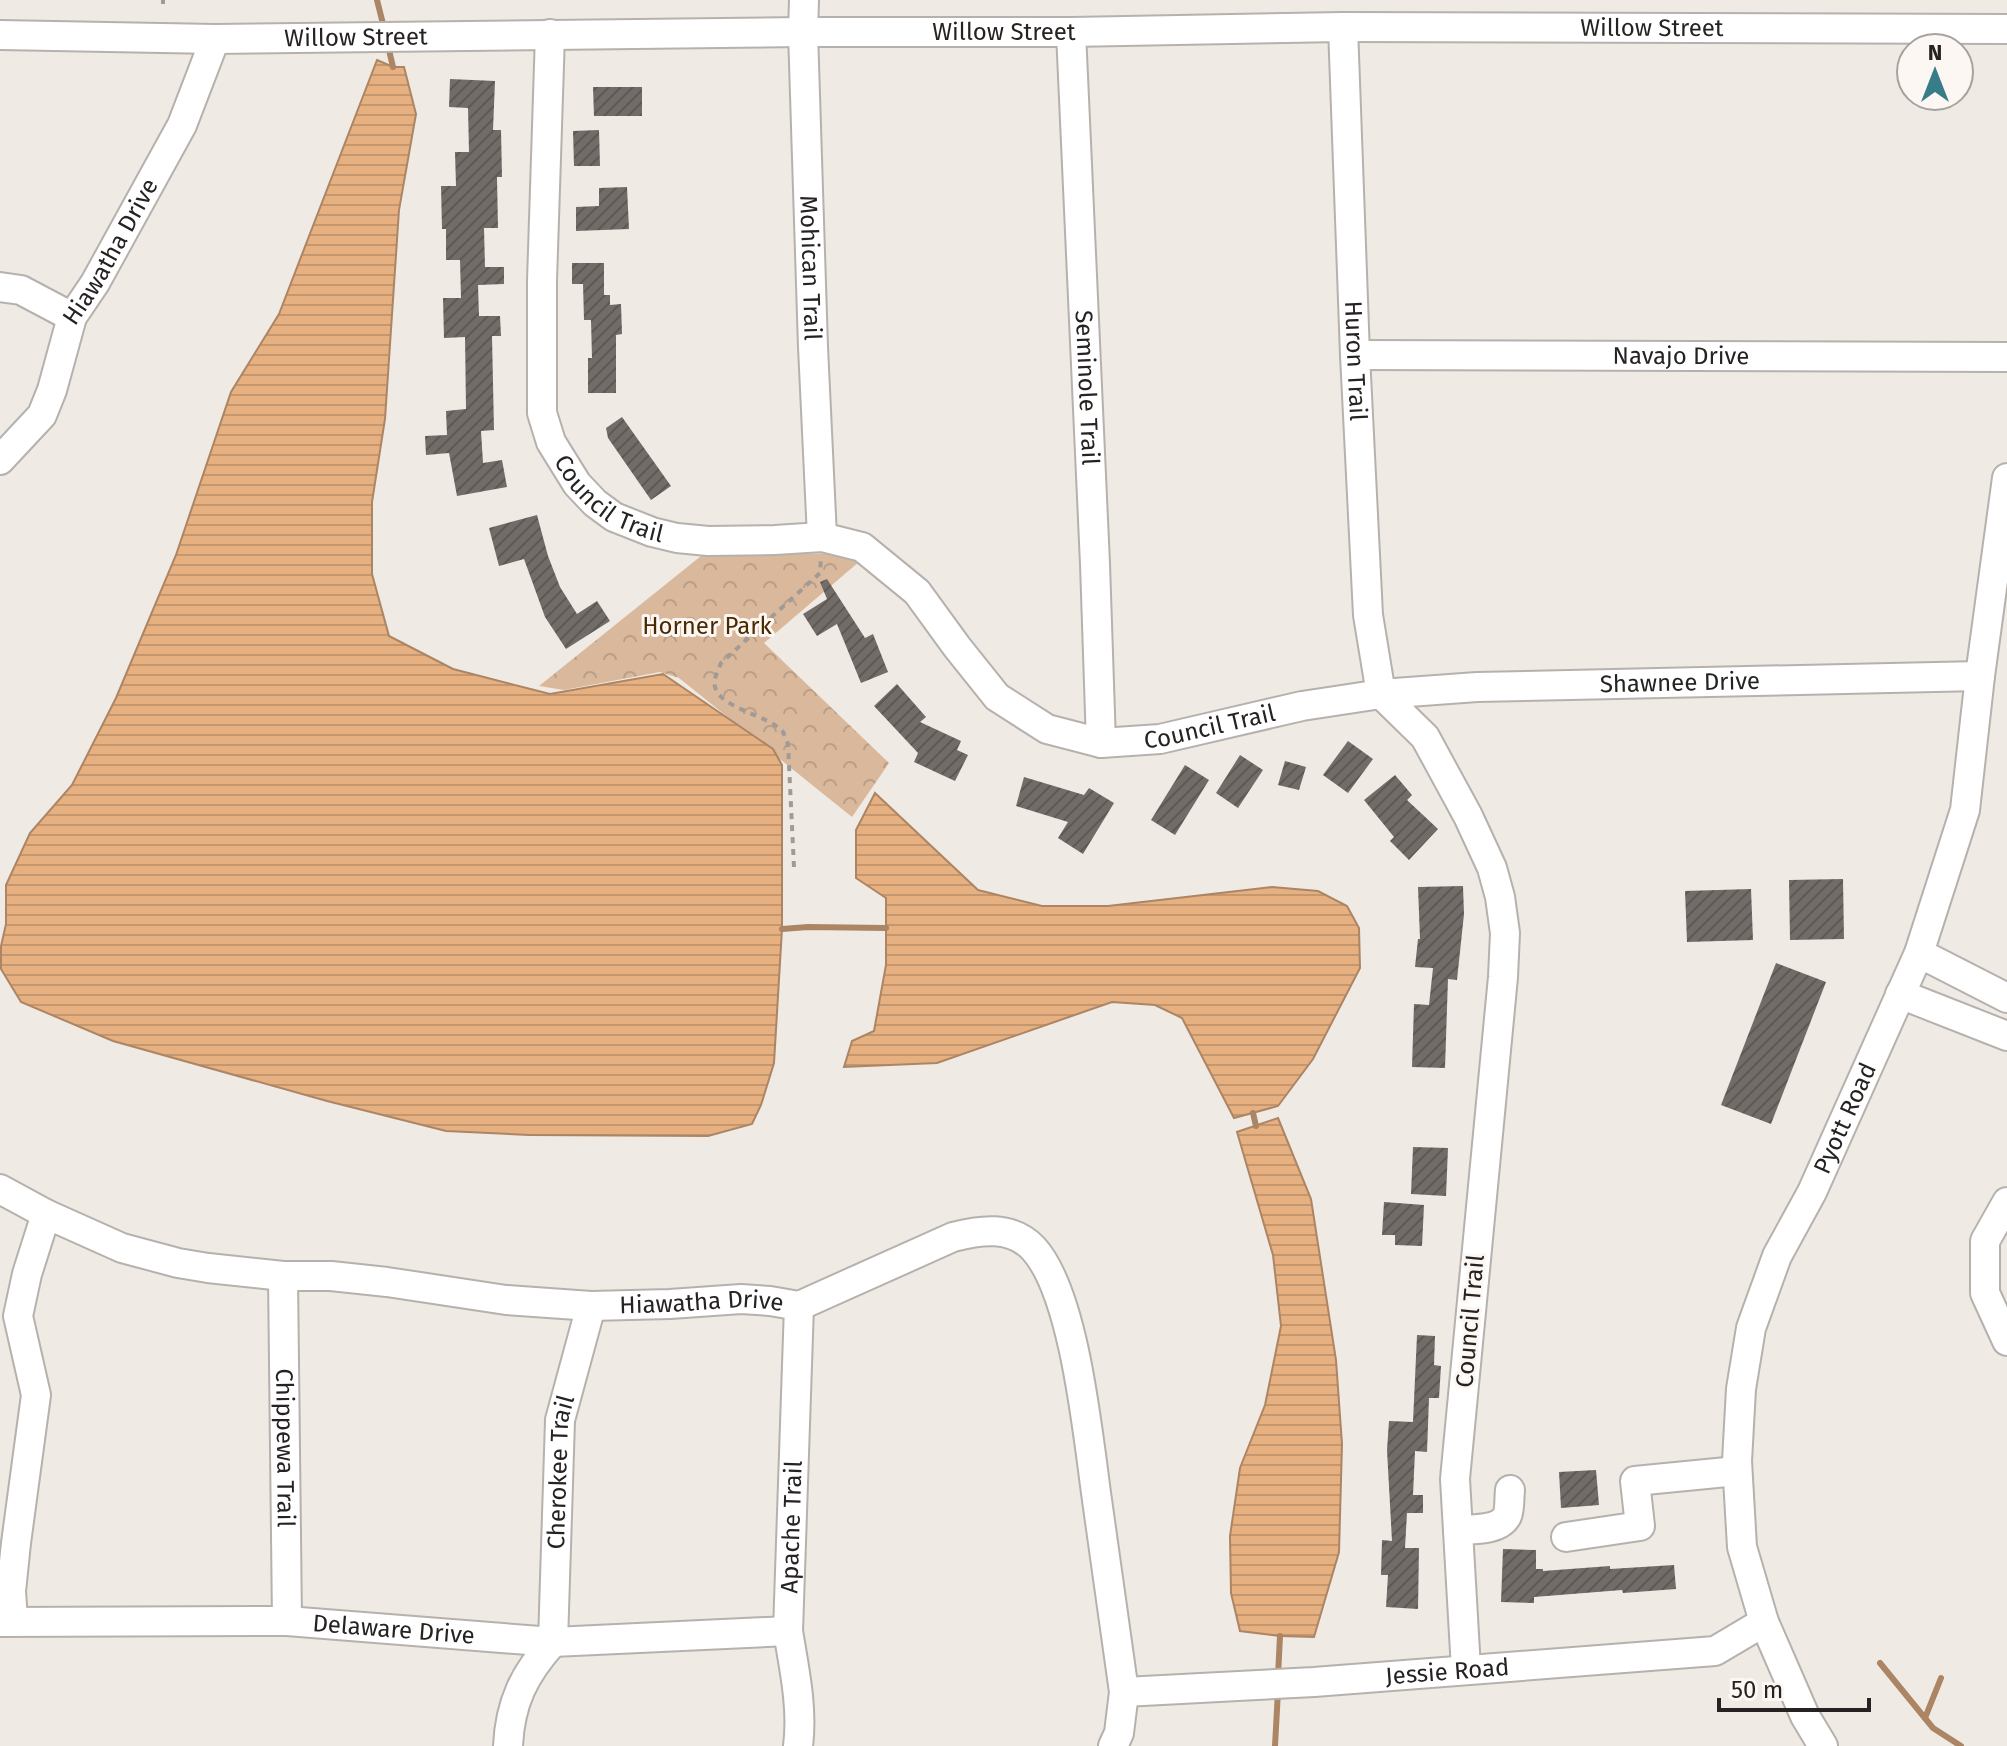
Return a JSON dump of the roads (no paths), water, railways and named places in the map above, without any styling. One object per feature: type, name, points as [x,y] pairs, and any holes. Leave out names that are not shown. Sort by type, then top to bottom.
[{"type":"street","name":"Mohican Trail","points":[[804,0],[822,537]]},
{"type":"street","name":"Willow Street","points":[[0,35],[215,39],[1343,27],[2007,29]]},
{"type":"street","name":"Huron Trail","points":[[1343,27],[1368,615],[1381,694]]},
{"type":"street","name":"Seminole Trail","points":[[1071,32],[1101,743]]},
{"type":"street","name":"Council Trail","points":[[550,34],[542,281],[542,413],[551,442],[577,484],[595,503],[614,517],[677,538],[708,541],[822,537],[862,547],[917,592],[997,697],[1047,729],[1101,743],[1160,739],[1262,714],[1381,694],[1425,737],[1492,868],[1505,933],[1455,1479],[1466,1669]]},
{"type":"street","name":"Hiawatha Drive","points":[[0,460],[42,415],[72,317],[95,283],[182,125],[215,39]]},
{"type":"street","points":[[0,287],[21,290],[72,317]]},
{"type":"street","name":"Navajo Drive","points":[[1355,355],[2007,357]]},
{"type":"street","name":"Pyott Road","points":[[1823,1746],[1805,1716],[1764,1622],[1742,1547],[1737,1471],[1741,1389],[1751,1328],[1777,1256],[1812,1192],[1919,953],[1965,810],[2007,478]]},
{"type":"street","name":"Shawnee Drive","points":[[1381,694],[1477,687],[1980,676]]},
{"type":"street","points":[[1919,953],[2007,998]]},
{"type":"street","points":[[1900,994],[2007,1036]]},
{"type":"street","name":"Hiawatha Drive","points":[[0,1189],[46,1214],[122,1248],[208,1268],[283,1276],[331,1276],[506,1300],[591,1306],[741,1299],[799,1306],[953,1237],[980,1230],[1017,1237],[1032,1247],[1045,1265],[1062,1305],[1076,1364],[1124,1692],[1119,1733],[1113,1746]]},
{"type":"street","points":[[2007,1202],[1985,1241],[1985,1293],[2007,1341]]},
{"type":"street","points":[[7,1622],[36,1395],[18,1316],[27,1274],[46,1214]]},
{"type":"street","name":"Chippewa Trail","points":[[283,1276],[287,1621]]},
{"type":"street","name":"Cherokee Trail","points":[[553,1642],[560,1420],[591,1306]]},
{"type":"street","name":"Apache Trail","points":[[798,1746],[796,1681],[788,1631],[799,1306]]},
{"type":"street","points":[[1566,1537],[1640,1526],[1635,1481],[1737,1471]]},
{"type":"street","points":[[1458,1530],[1486,1528],[1500,1523],[1507,1515],[1510,1490]]},
{"type":"street","name":"Delaware Drive","points":[[7,1622],[287,1621],[553,1642],[788,1631]]},
{"type":"street","name":"Jessie Road","points":[[1124,1692],[1314,1682],[1715,1651],[1764,1622]]},
{"type":"street","points":[[508,1746],[521,1686],[530,1669],[553,1642]]},
{"type":"waterway","points":[[377,0],[384,28]]},
{"type":"waterway","points":[[388,46],[393,67]]},
{"type":"waterway","points":[[782,929],[886,928]]},
{"type":"waterway","points":[[1253,1113],[1256,1126]]},
{"type":"waterway","points":[[1278,1676],[1280,1636]]},
{"type":"waterway","points":[[1880,1663],[1933,1728],[1961,1746]]},
{"type":"waterway","points":[[1925,1718],[1941,1678]]},
{"type":"waterway","points":[[1275,1746],[1278,1691]]},
{"type":"park label","name":"Horner Park","points":[[707,626]]}]
